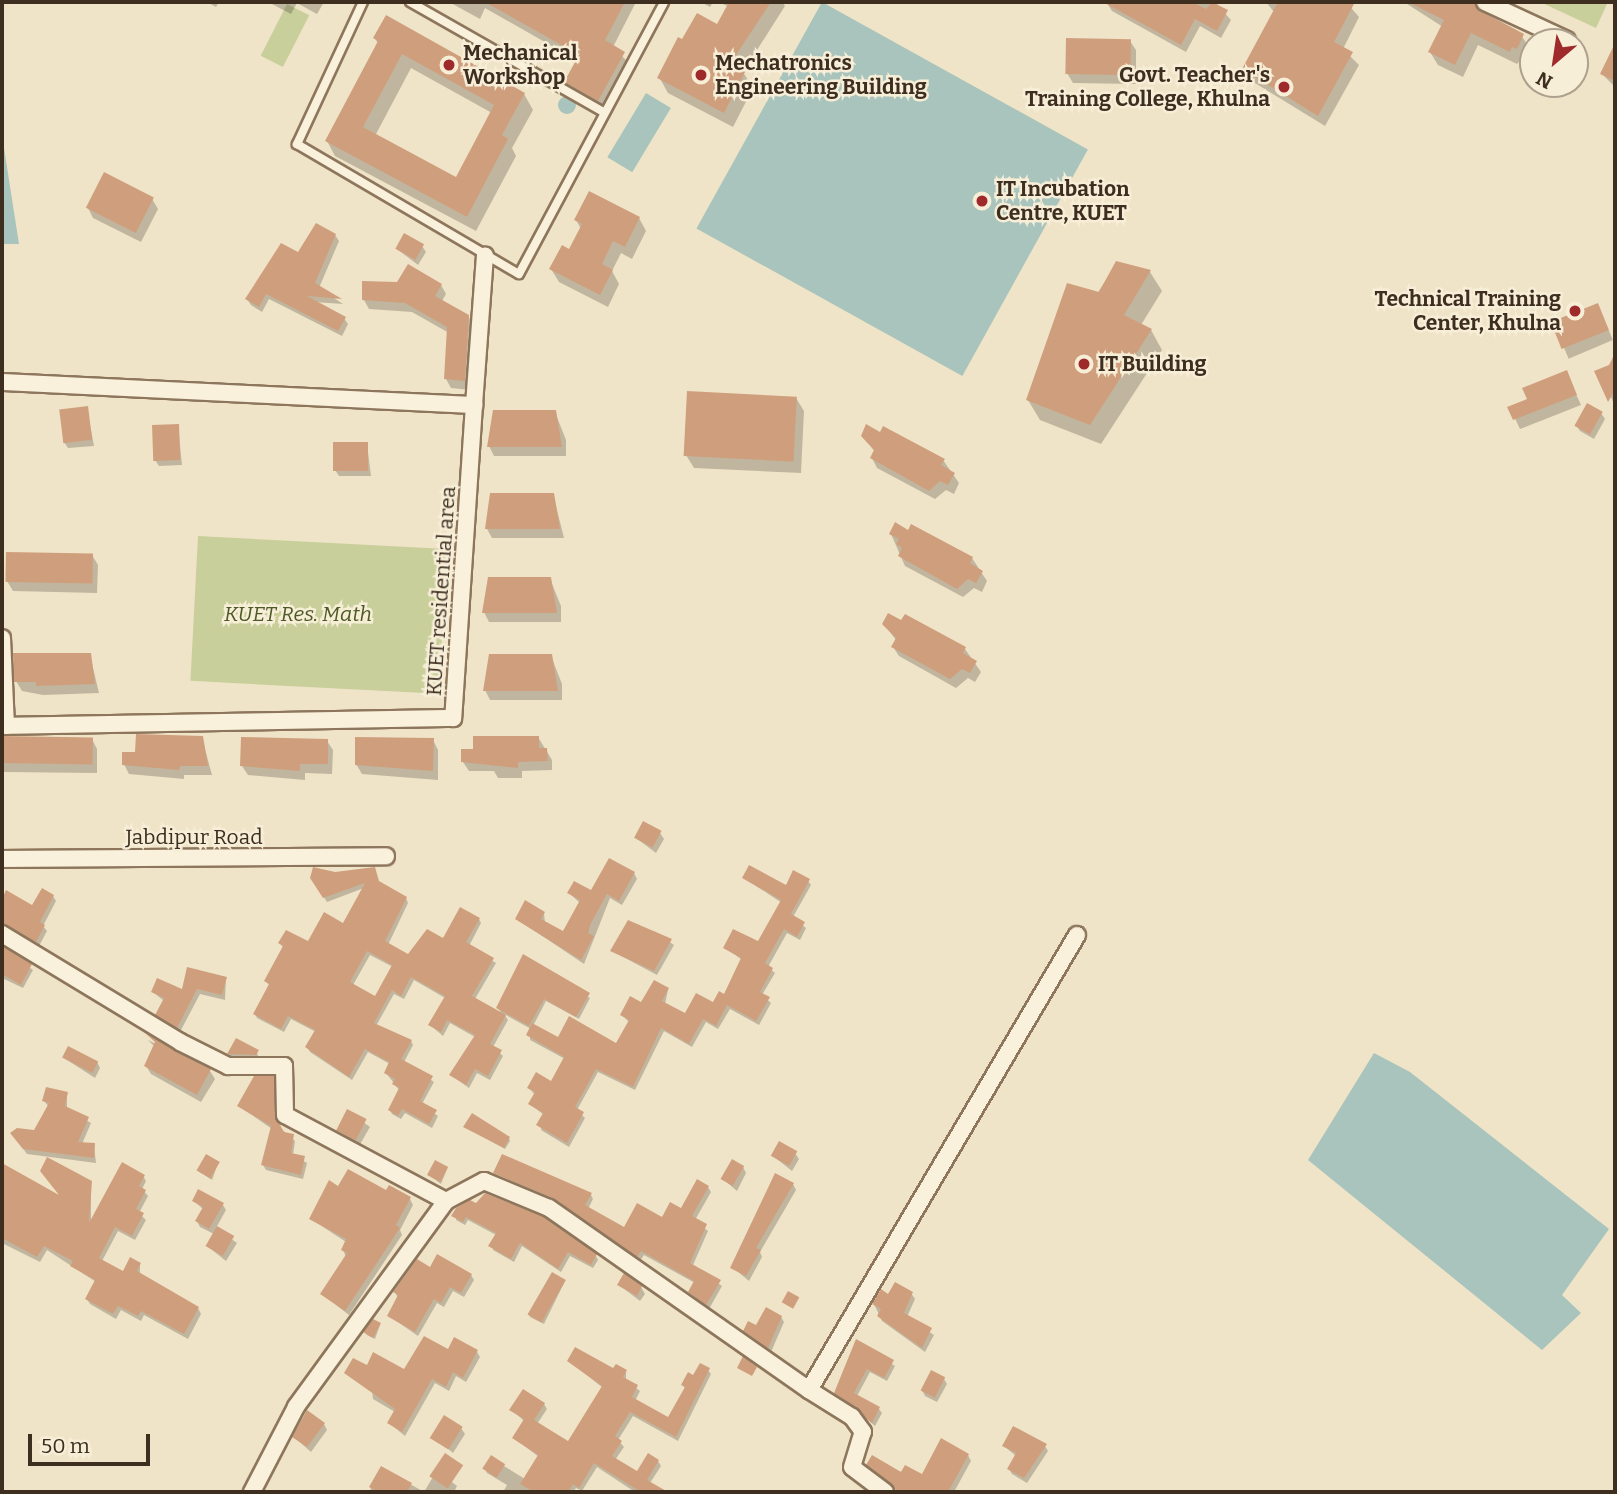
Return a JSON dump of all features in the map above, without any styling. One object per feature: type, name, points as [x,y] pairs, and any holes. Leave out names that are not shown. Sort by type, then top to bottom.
[{"type":"street","points":[[1485,2],[1541,28]]},
{"type":"street","points":[[2,382],[474,405],[485,255]]},
{"type":"street","name":"KUET residential area","points":[[2,638],[6,726],[453,718],[474,405]]},
{"type":"street","name":"Jabdipur Road","points":[[2,859],[386,856]]},
{"type":"street","points":[[2,934],[180,1042],[228,1066],[284,1066],[285,1115],[446,1200]]},
{"type":"street","points":[[808,1390],[1077,935]]},
{"type":"street","points":[[252,1492],[296,1408],[446,1200],[484,1181],[549,1208],[808,1390],[852,1417],[863,1432],[852,1467],[886,1492]]},
{"type":"lane","points":[[363,2],[297,144],[519,274],[663,2]]},
{"type":"lane","points":[[410,2],[604,112]]},
{"type":"green space","points":[[1540,2],[1608,2],[1596,28]]},
{"type":"green space","points":[[287,4],[309,15],[283,67],[261,56]]},
{"type":"green space","name":"KUET Res. Math","points":[[198,536],[447,549],[439,694],[190,681]]},
{"type":"water","points":[[822,2],[1088,149],[962,376],[696,229]]},
{"type":"water","points":[[646,93],[671,108],[632,172],[607,157]]},
{"type":"water","points":[[567,96],[573,99],[576,105],[573,111],[567,114],[561,111],[558,105],[561,99]]},
{"type":"water","points":[[2,135],[19,244],[2,244]]},
{"type":"water","points":[[1374,1053],[1410,1072],[1609,1229],[1562,1295],[1581,1313],[1542,1350],[1308,1160]]},
{"type":"building","points":[[485,2],[625,2],[605,40],[625,52],[598,101],[564,82],[579,55]]},
{"type":"building","points":[[729,2],[771,2],[730,64],[745,72],[724,113],[657,78],[678,37],[682,39],[697,13],[717,24]]},
{"type":"building","points":[[1103,2],[1192,2],[1206,9],[1212,2],[1228,10],[1217,31],[1195,19],[1181,45]]},
{"type":"building","points":[[1278,2],[1355,2],[1334,42],[1353,52],[1318,116],[1242,69]]},
{"type":"building","points":[[1408,2],[1474,2],[1480,11],[1519,31],[1519,45],[1517,49],[1512,47],[1510,52],[1471,33],[1455,65],[1428,52],[1444,20]]},
{"type":"building","points":[[386,15],[525,93],[502,135],[508,139],[467,217],[325,141],[378,41],[373,38]],"holes":[[[402,54],[494,105],[456,177],[363,127]]]},
{"type":"building","points":[[1066,38],[1131,39],[1130,75],[1065,74]]},
{"type":"building","points":[[1615,43],[1615,81],[1600,74]]},
{"type":"building","points":[[104,172],[154,197],[136,233],[86,208]]},
{"type":"building","points":[[589,191],[640,217],[625,247],[613,241],[602,264],[613,270],[600,295],[549,269],[562,245],[569,249],[582,224],[574,220]]},
{"type":"building","points":[[316,223],[336,234],[315,283],[342,299],[307,296],[346,317],[338,331],[266,294],[259,307],[245,299],[281,243],[298,252]]},
{"type":"building","points":[[404,233],[424,244],[415,260],[395,249]]},
{"type":"building","name":"IT Building","points":[[1116,261],[1151,270],[1124,315],[1152,329],[1090,425],[1026,400],[1067,283],[1099,292]]},
{"type":"building","points":[[408,264],[442,284],[435,296],[469,315],[465,381],[444,379],[447,327],[405,303],[362,300],[362,281],[397,282]]},
{"type":"building","points":[[1598,303],[1609,330],[1562,349],[1551,322]]},
{"type":"building","points":[[1615,353],[1615,390],[1608,402],[1594,371],[1609,365]]},
{"type":"building","points":[[1567,370],[1577,395],[1513,420],[1507,407],[1527,399],[1522,388]]},
{"type":"building","points":[[687,391],[797,397],[793,462],[684,456]]},
{"type":"building","points":[[1587,403],[1603,412],[1590,434],[1574,426]]},
{"type":"building","points":[[88,406],[92,440],[63,443],[59,410]]},
{"type":"building","points":[[493,410],[556,410],[562,447],[487,447]]},
{"type":"building","points":[[179,424],[180,460],[153,461],[152,425]]},
{"type":"building","points":[[866,424],[880,432],[883,426],[945,459],[941,465],[955,473],[948,485],[940,481],[929,491],[870,458],[874,450],[861,436]]},
{"type":"building","points":[[333,442],[368,442],[368,471],[333,471]]},
{"type":"building","points":[[490,493],[554,493],[560,529],[485,529]]},
{"type":"building","points":[[895,522],[908,530],[911,524],[973,557],[970,563],[983,571],[976,583],[968,579],[957,589],[898,556],[902,548],[896,544],[899,539],[889,534]]},
{"type":"building","points":[[6,552],[93,554],[92,584],[5,582]]},
{"type":"building","points":[[488,577],[551,577],[557,613],[482,613]]},
{"type":"building","points":[[888,613],[901,620],[905,614],[966,647],[963,653],[977,661],[970,673],[962,669],[950,679],[891,647],[896,638],[882,624]]},
{"type":"building","points":[[13,653],[91,653],[95,684],[36,686],[36,682],[14,682]]},
{"type":"building","points":[[489,654],[552,654],[558,691],[483,691]]},
{"type":"building","points":[[136,734],[203,736],[208,766],[180,766],[179,770],[122,765],[122,752],[135,752]]},
{"type":"building","points":[[2,736],[93,738],[93,765],[2,763]]},
{"type":"building","points":[[473,736],[539,736],[539,748],[547,748],[548,761],[518,762],[518,768],[461,762],[461,749],[473,749]]},
{"type":"building","points":[[241,737],[328,739],[328,764],[300,764],[300,771],[240,766]]},
{"type":"building","points":[[355,737],[434,738],[433,771],[355,765]]},
{"type":"building","points":[[643,821],[662,831],[653,848],[634,838]]},
{"type":"building","points":[[609,858],[635,872],[619,901],[607,894],[591,923],[588,933],[594,936],[581,960],[515,919],[525,900],[545,912],[541,919],[563,931],[580,900],[567,893],[574,881],[591,890]]},
{"type":"building","points":[[749,865],[786,885],[793,870],[810,879],[791,914],[805,922],[797,937],[784,929],[765,963],[773,968],[760,992],[770,997],[756,1021],[727,1005],[716,1026],[703,1019],[689,1044],[661,1028],[633,1087],[596,1069],[575,1107],[584,1112],[567,1143],[536,1125],[543,1113],[528,1104],[535,1092],[527,1088],[536,1072],[551,1081],[564,1057],[526,1035],[532,1023],[558,1037],[569,1016],[616,1043],[629,1020],[620,1015],[630,996],[641,1002],[654,980],[669,988],[662,1001],[685,1013],[696,993],[713,1002],[719,991],[724,994],[741,958],[723,948],[733,929],[758,941],[781,900],[742,878]]},
{"type":"building","points":[[313,867],[335,872],[375,867],[379,881],[407,897],[385,941],[408,954],[427,929],[443,938],[460,907],[480,918],[466,942],[494,958],[472,996],[506,1015],[490,1044],[502,1050],[488,1076],[475,1069],[466,1085],[449,1075],[475,1035],[447,1020],[441,1032],[428,1025],[445,996],[411,977],[401,996],[392,990],[374,1023],[412,1040],[401,1059],[433,1076],[420,1101],[437,1110],[429,1124],[402,1109],[398,1116],[388,1110],[399,1088],[392,1084],[395,1079],[384,1073],[389,1062],[365,1049],[349,1077],[305,1047],[315,1030],[288,1016],[281,1029],[253,1014],[269,984],[264,981],[283,946],[278,943],[286,930],[308,941],[324,912],[343,923],[365,883],[323,898],[310,878]],"holes":[[[367,951],[392,965],[375,996],[350,982]]]},
{"type":"building","points":[[42,888],[54,895],[40,922],[45,925],[36,942],[2,924],[2,899],[6,890],[32,905]]},
{"type":"building","points":[[628,920],[672,939],[654,971],[610,951]]},
{"type":"building","points":[[2,946],[32,964],[21,985],[2,974]]},
{"type":"building","points":[[523,954],[590,993],[576,1017],[544,999],[529,1026],[496,1008]]},
{"type":"building","points":[[187,967],[227,977],[222,995],[197,989],[177,1028],[155,1015],[164,998],[151,992],[157,978],[182,989]]},
{"type":"building","points":[[145,1033],[211,1069],[197,1095],[144,1066],[155,1042]]},
{"type":"building","points":[[236,1038],[259,1050],[256,1055],[227,1054]]},
{"type":"building","points":[[68,1046],[98,1061],[92,1073],[62,1058]]},
{"type":"building","points":[[254,1076],[274,1076],[275,1116],[284,1132],[294,1134],[291,1153],[305,1156],[301,1175],[261,1165],[271,1126],[237,1106]]},
{"type":"building","points":[[46,1087],[68,1092],[65,1106],[89,1117],[78,1142],[95,1143],[94,1158],[23,1149],[10,1133],[17,1128],[34,1130],[49,1103],[42,1101]]},
{"type":"building","points":[[347,1109],[367,1119],[356,1140],[336,1130]]},
{"type":"building","points":[[472,1113],[510,1137],[504,1148],[463,1127]]},
{"type":"building","points":[[779,1141],[797,1151],[789,1166],[771,1156]]},
{"type":"building","points":[[206,1154],[220,1162],[210,1178],[196,1170]]},
{"type":"building","points":[[502,1154],[592,1193],[585,1205],[624,1227],[637,1203],[662,1217],[670,1202],[681,1208],[697,1179],[709,1186],[692,1216],[707,1224],[690,1263],[721,1280],[706,1305],[688,1292],[694,1281],[641,1251],[637,1257],[553,1198],[493,1173]]},
{"type":"building","points":[[47,1157],[92,1181],[89,1223],[122,1162],[145,1175],[139,1186],[146,1190],[136,1209],[144,1213],[132,1236],[115,1227],[99,1258],[123,1271],[130,1257],[141,1263],[137,1271],[199,1307],[184,1334],[141,1311],[138,1316],[118,1306],[113,1314],[85,1299],[95,1280],[70,1266],[73,1261],[44,1246],[37,1257],[2,1238],[2,1163],[59,1195],[40,1171]]},
{"type":"building","points":[[732,1159],[744,1166],[733,1186],[720,1179]]},
{"type":"building","points":[[435,1160],[448,1167],[440,1182],[427,1175]]},
{"type":"building","points":[[348,1169],[386,1190],[389,1185],[411,1197],[396,1225],[400,1228],[345,1311],[320,1294],[347,1253],[341,1250],[346,1239],[309,1219],[329,1180],[338,1186]]},
{"type":"building","points":[[775,1173],[794,1183],[756,1248],[761,1250],[746,1276],[730,1268]]},
{"type":"building","points":[[198,1189],[224,1203],[209,1229],[195,1221],[203,1207],[192,1201]]},
{"type":"building","points":[[485,1193],[544,1217],[597,1254],[591,1265],[568,1252],[558,1269],[520,1243],[511,1259],[488,1246],[496,1233],[466,1217],[463,1222],[451,1216],[456,1208],[470,1200],[476,1203]]},
{"type":"building","points":[[217,1226],[234,1236],[223,1256],[206,1246]]},
{"type":"building","points":[[437,1254],[472,1274],[461,1293],[450,1287],[441,1303],[434,1299],[415,1332],[387,1316],[398,1295],[393,1292],[417,1259],[430,1267]]},
{"type":"building","points":[[552,1272],[566,1280],[541,1322],[528,1314]]},
{"type":"building","points":[[624,1273],[642,1286],[637,1296],[617,1285]]},
{"type":"building","points":[[895,1282],[913,1292],[904,1313],[932,1328],[922,1348],[877,1316],[881,1309],[872,1304],[881,1289],[888,1294]]},
{"type":"building","points":[[788,1291],[799,1297],[793,1309],[782,1302]]},
{"type":"building","points":[[766,1307],[782,1316],[768,1348],[743,1331],[748,1321],[756,1325]]},
{"type":"building","points":[[373,1319],[381,1323],[373,1338],[363,1332]]},
{"type":"building","points":[[424,1336],[448,1349],[454,1337],[478,1350],[463,1378],[453,1372],[446,1387],[432,1379],[402,1432],[387,1423],[395,1409],[344,1373],[353,1358],[367,1365],[373,1352],[404,1369]]},
{"type":"building","points":[[856,1339],[894,1360],[884,1378],[867,1369],[854,1393],[880,1407],[872,1423],[834,1393]]},
{"type":"building","points":[[575,1347],[613,1368],[616,1364],[627,1370],[623,1377],[638,1385],[632,1397],[668,1417],[685,1387],[681,1385],[688,1372],[693,1375],[700,1363],[710,1368],[676,1437],[630,1412],[615,1436],[622,1441],[612,1456],[637,1471],[648,1453],[659,1460],[647,1480],[668,1492],[641,1492],[594,1463],[579,1488],[573,1484],[568,1492],[534,1492],[520,1484],[538,1455],[512,1438],[524,1419],[509,1410],[523,1389],[545,1403],[534,1420],[568,1441],[602,1386],[567,1361]]},
{"type":"building","points":[[743,1356],[757,1367],[752,1376],[737,1368]]},
{"type":"building","points":[[931,1370],[945,1377],[935,1398],[921,1390]]},
{"type":"building","points":[[307,1410],[325,1423],[307,1447],[292,1437]]},
{"type":"building","points":[[444,1415],[463,1427],[448,1450],[430,1438]]},
{"type":"building","points":[[1013,1426],[1047,1444],[1024,1478],[1007,1469],[1016,1453],[1002,1446]]},
{"type":"building","points":[[941,1438],[969,1454],[948,1492],[899,1492],[866,1465],[872,1455],[901,1472],[905,1465],[922,1474]]},
{"type":"building","points":[[445,1453],[463,1465],[448,1489],[429,1476]]},
{"type":"building","points":[[491,1455],[505,1464],[497,1478],[482,1468]]},
{"type":"building","points":[[381,1466],[412,1483],[407,1492],[378,1492],[369,1487]]},
{"type":"place","name":"Mechanical Workshop","points":[[449,65]]},
{"type":"place","name":"Mechatronics Engineering Building","points":[[701,75]]},
{"type":"place","name":"Govt. Teacher's Training College, Khulna","points":[[1284,87]]},
{"type":"place","name":"IT Incubation Centre, KUET","points":[[982,201]]},
{"type":"place","name":"Technical Training Center, Khulna","points":[[1575,311]]},
{"type":"place","name":"IT Building","points":[[1084,364]]}]
